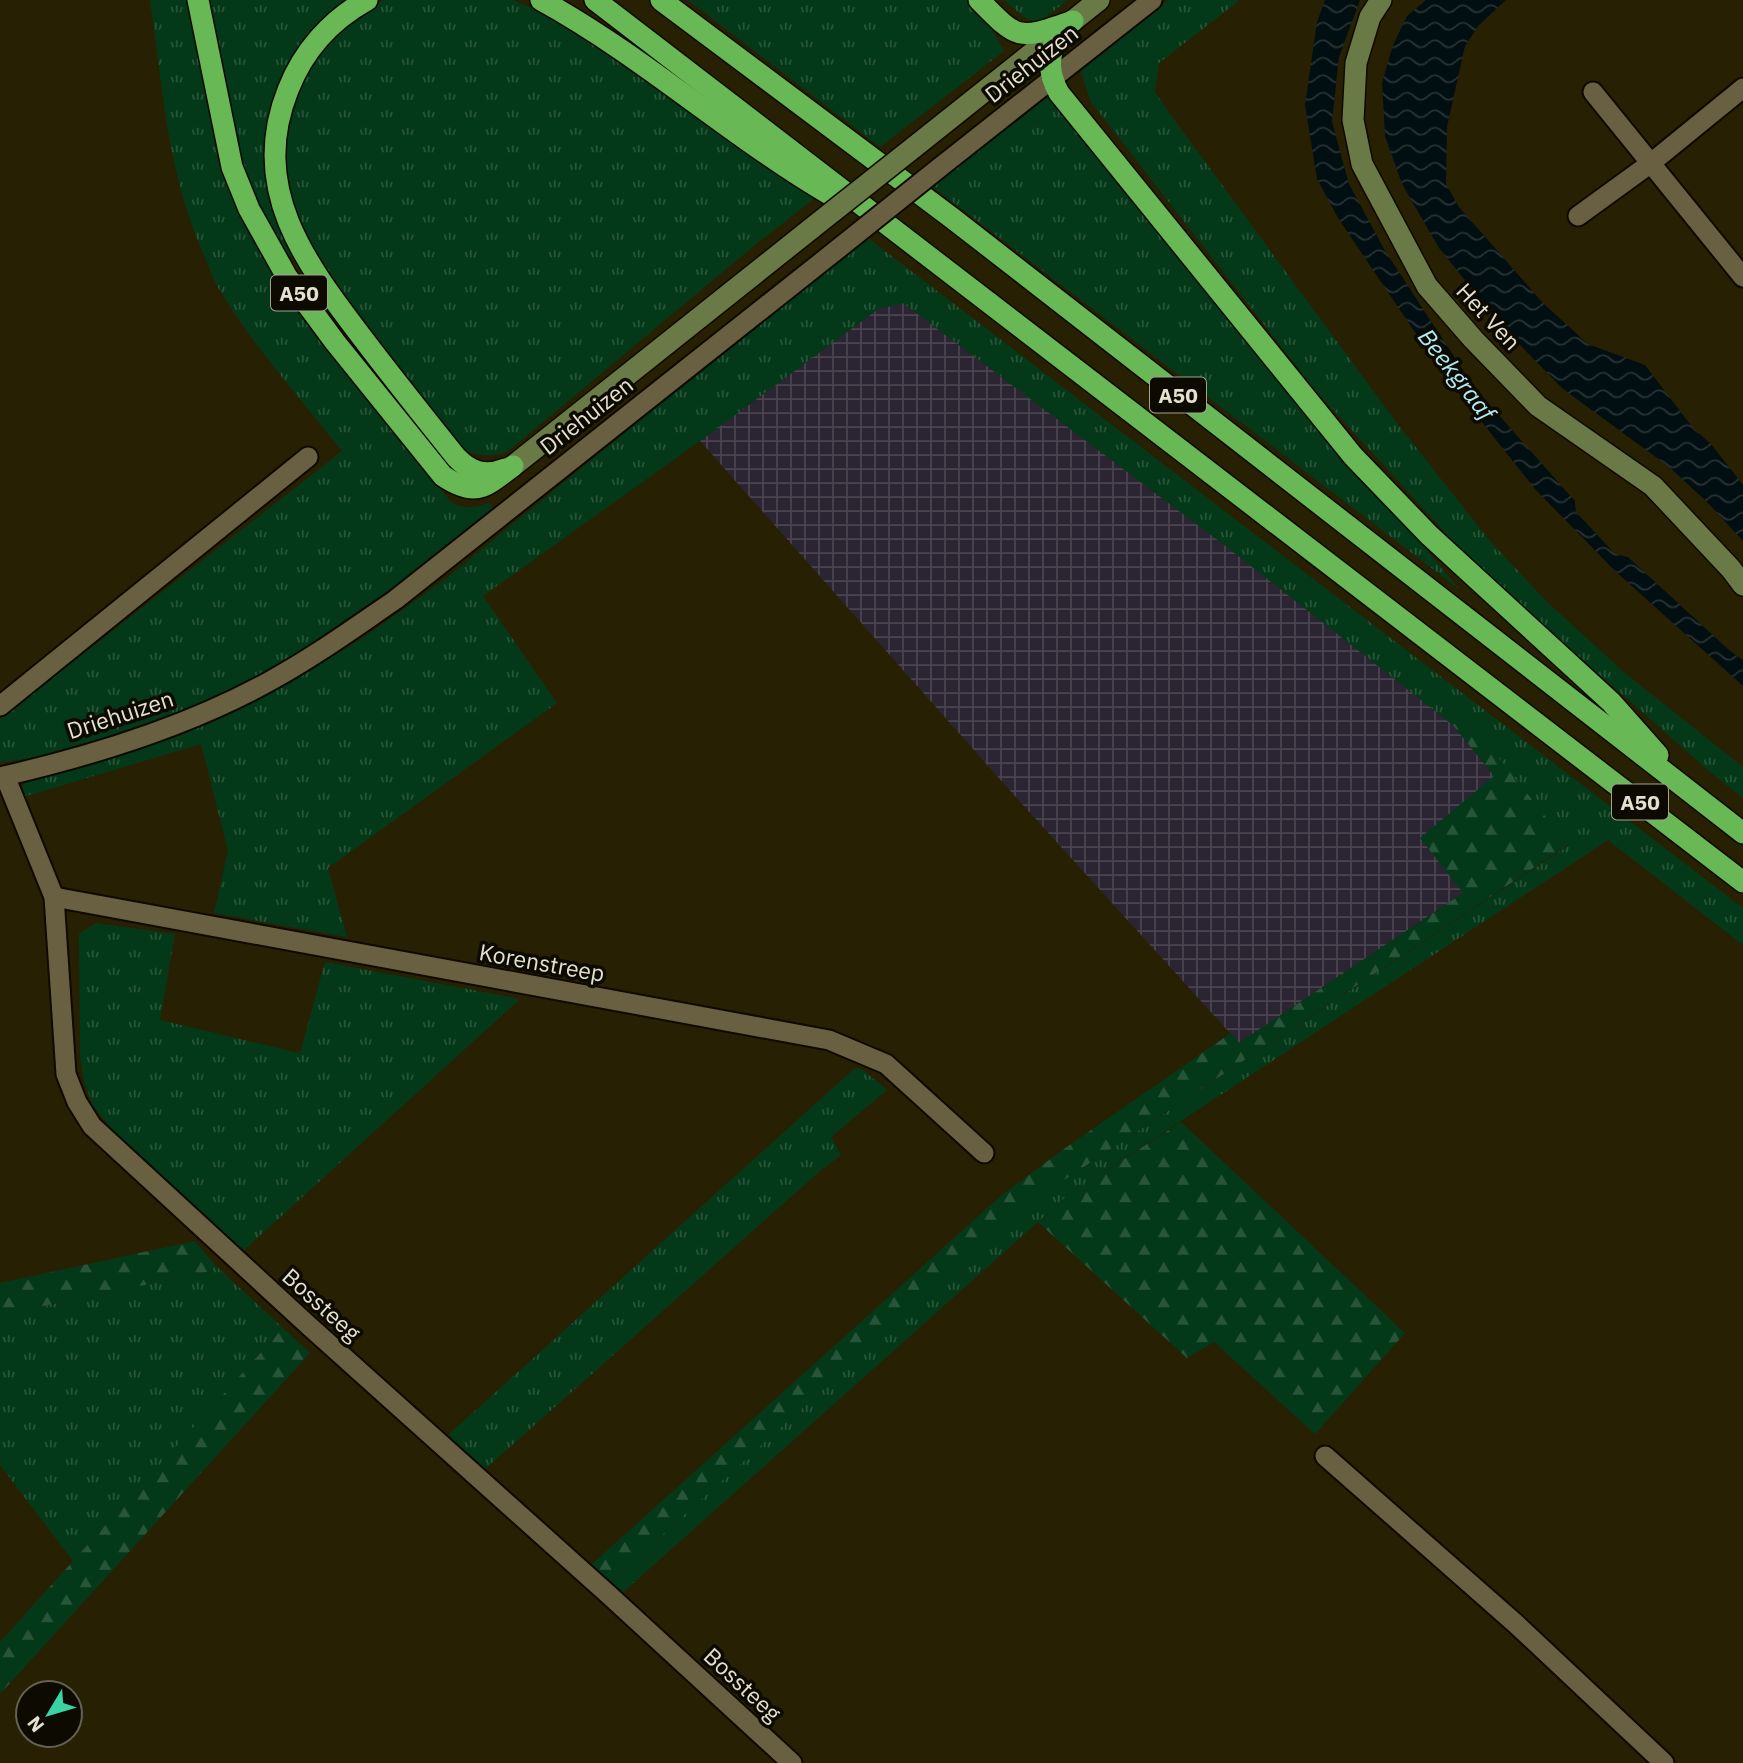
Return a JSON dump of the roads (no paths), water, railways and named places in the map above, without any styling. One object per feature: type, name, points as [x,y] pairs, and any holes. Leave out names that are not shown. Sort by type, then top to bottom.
[{"type":"highway","name":"A50","points":[[198,0],[232,167],[250,209],[287,277],[335,342],[443,476],[457,484],[475,489],[485,486],[513,466]]},
{"type":"highway","name":"A50","points":[[367,0],[336,21],[316,41],[303,58],[284,100],[278,122],[275,157],[279,193],[288,223],[298,247],[326,289],[456,457],[468,468],[481,473],[497,472],[513,466]]},
{"type":"highway","name":"A50","points":[[541,0],[600,35],[793,173],[904,237]]},
{"type":"highway","name":"A50","points":[[595,0],[1743,882]]},
{"type":"highway","name":"A50","points":[[661,0],[952,218],[1743,833]]},
{"type":"highway","points":[[979,0],[1009,30],[1017,33],[1034,34],[1065,28]]},
{"type":"highway","points":[[1052,80],[1049,68],[1051,52],[1065,28]]},
{"type":"highway","name":"A50","points":[[1052,80],[1059,93],[1353,456],[1429,535],[1611,702],[1691,793]]},
{"type":"street","name":"Driehuizen","points":[[513,466],[1100,0]]},
{"type":"street","name":"Driehuizen","points":[[2,776],[110,747],[211,711],[269,682],[318,653],[395,600],[1152,0]]},
{"type":"street","name":"Het Ven","points":[[1381,0],[1370,17],[1356,62],[1353,120],[1362,164],[1427,286],[1473,339],[1538,406],[1653,486],[1743,585]]},
{"type":"street","points":[[1578,216],[1651,163],[1743,88]]},
{"type":"street","points":[[1593,92],[1743,277]]},
{"type":"street","points":[[0,706],[308,457]]},
{"type":"street","name":"Bossteeg","points":[[2,776],[54,897],[66,1074],[77,1102],[92,1126],[792,1763]]},
{"type":"street","name":"Korenstreep","points":[[54,897],[829,1040],[886,1064],[984,1153]]},
{"type":"street","points":[[1325,1456],[1516,1624],[1664,1763]]},
{"type":"water","name":"Beekgraaf","points":[[1325,0],[1360,0],[1339,57],[1332,122],[1349,184],[1384,249],[1474,387],[1575,501],[1576,512],[1615,554],[1628,557],[1743,660],[1743,686],[1615,571],[1535,489],[1439,368],[1338,218],[1317,179],[1305,105],[1317,22]]},
{"type":"water","points":[[1426,0],[1506,0],[1479,25],[1465,46],[1447,127],[1446,184],[1459,207],[1543,303],[1588,344],[1645,365],[1693,428],[1711,444],[1743,485],[1743,541],[1707,502],[1668,466],[1563,389],[1506,331],[1439,248],[1402,184],[1385,136],[1382,83],[1393,45],[1407,16]]}]
